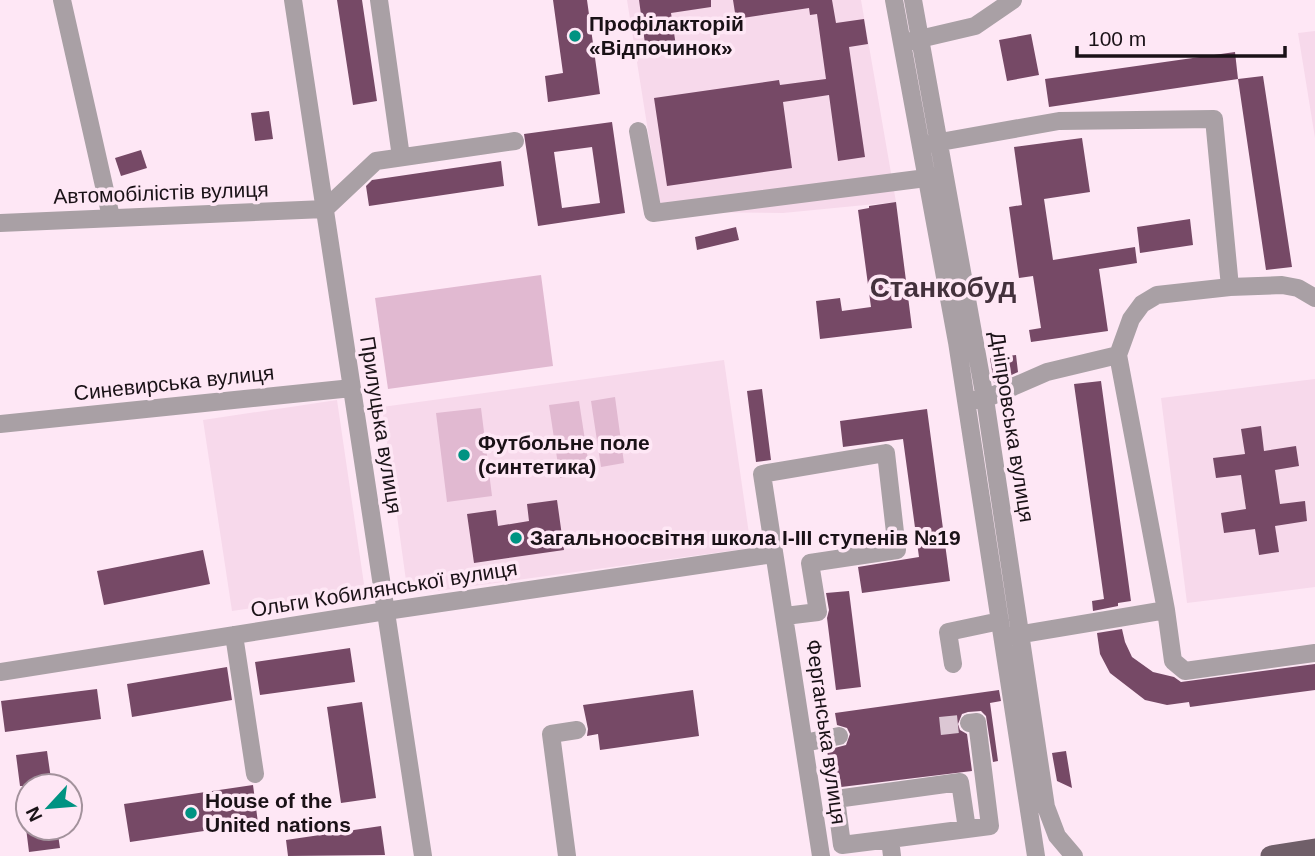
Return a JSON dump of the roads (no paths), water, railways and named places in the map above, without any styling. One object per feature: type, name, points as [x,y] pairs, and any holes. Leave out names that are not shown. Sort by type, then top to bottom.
[{"type":"main road","points":[[1271,856],[1315,849]]},
{"type":"street","points":[[62,0],[111,217]]},
{"type":"street","name":"Прилуцька вулиця","points":[[293,0],[423,856]]},
{"type":"street","points":[[379,0],[401,158]]},
{"type":"street","name":"Дніпровська вулиця","points":[[894,0],[1008,631],[1046,807],[1057,836],[1074,856]]},
{"type":"street","name":"Дніпровська вулиця","points":[[913,0],[985,399],[1008,631],[1037,856]]},
{"type":"street","points":[[901,43],[975,26],[1013,0]]},
{"type":"street","points":[[920,145],[1059,121],[1214,120],[1230,286]]},
{"type":"street","points":[[638,131],[653,213],[945,175]]},
{"type":"street","points":[[325,209],[376,161],[515,141]]},
{"type":"street","name":"Автомобілістів вулиця","points":[[0,223],[325,209]]},
{"type":"street","points":[[1315,298],[1298,288],[1282,285],[1230,286],[1157,295],[1142,304],[1131,319],[1118,355],[1166,610],[1173,661],[1185,671],[1315,653]]},
{"type":"street","points":[[966,401],[985,399],[1047,372],[1118,355]]},
{"type":"street","name":"Синевирська вулиця","points":[[0,424],[352,388]]},
{"type":"street","name":"Ферганська вулиця","points":[[785,616],[818,612],[810,563],[897,550],[886,453],[762,474],[821,856]]},
{"type":"street","name":"Ольги Кобилянської вулиця","points":[[0,672],[386,611],[774,554]]},
{"type":"street","points":[[953,664],[948,632],[1008,631],[1166,610]]},
{"type":"street","points":[[234,635],[255,774]]},
{"type":"street","points":[[967,829],[960,782],[836,799],[842,845],[891,848],[990,826],[977,722],[969,723]]},
{"type":"street","points":[[567,856],[551,734],[577,730]]},
{"type":"street","points":[[804,743],[839,736]]},
{"type":"tunnel","points":[[940,726],[969,723]]},
{"type":"place","name":"Профілакторій «Відпочинок»","points":[[575,36]]},
{"type":"place","name":"Футбольне поле (синтетика)","points":[[464,455]]},
{"type":"place","name":"Загальноосвітня школа І-ІІІ ступенів №19","points":[[516,538]]},
{"type":"place","name":"House of the United nations","points":[[191,813]]},
{"type":"district","name":"Станкобуд","points":[[943,287]]}]
